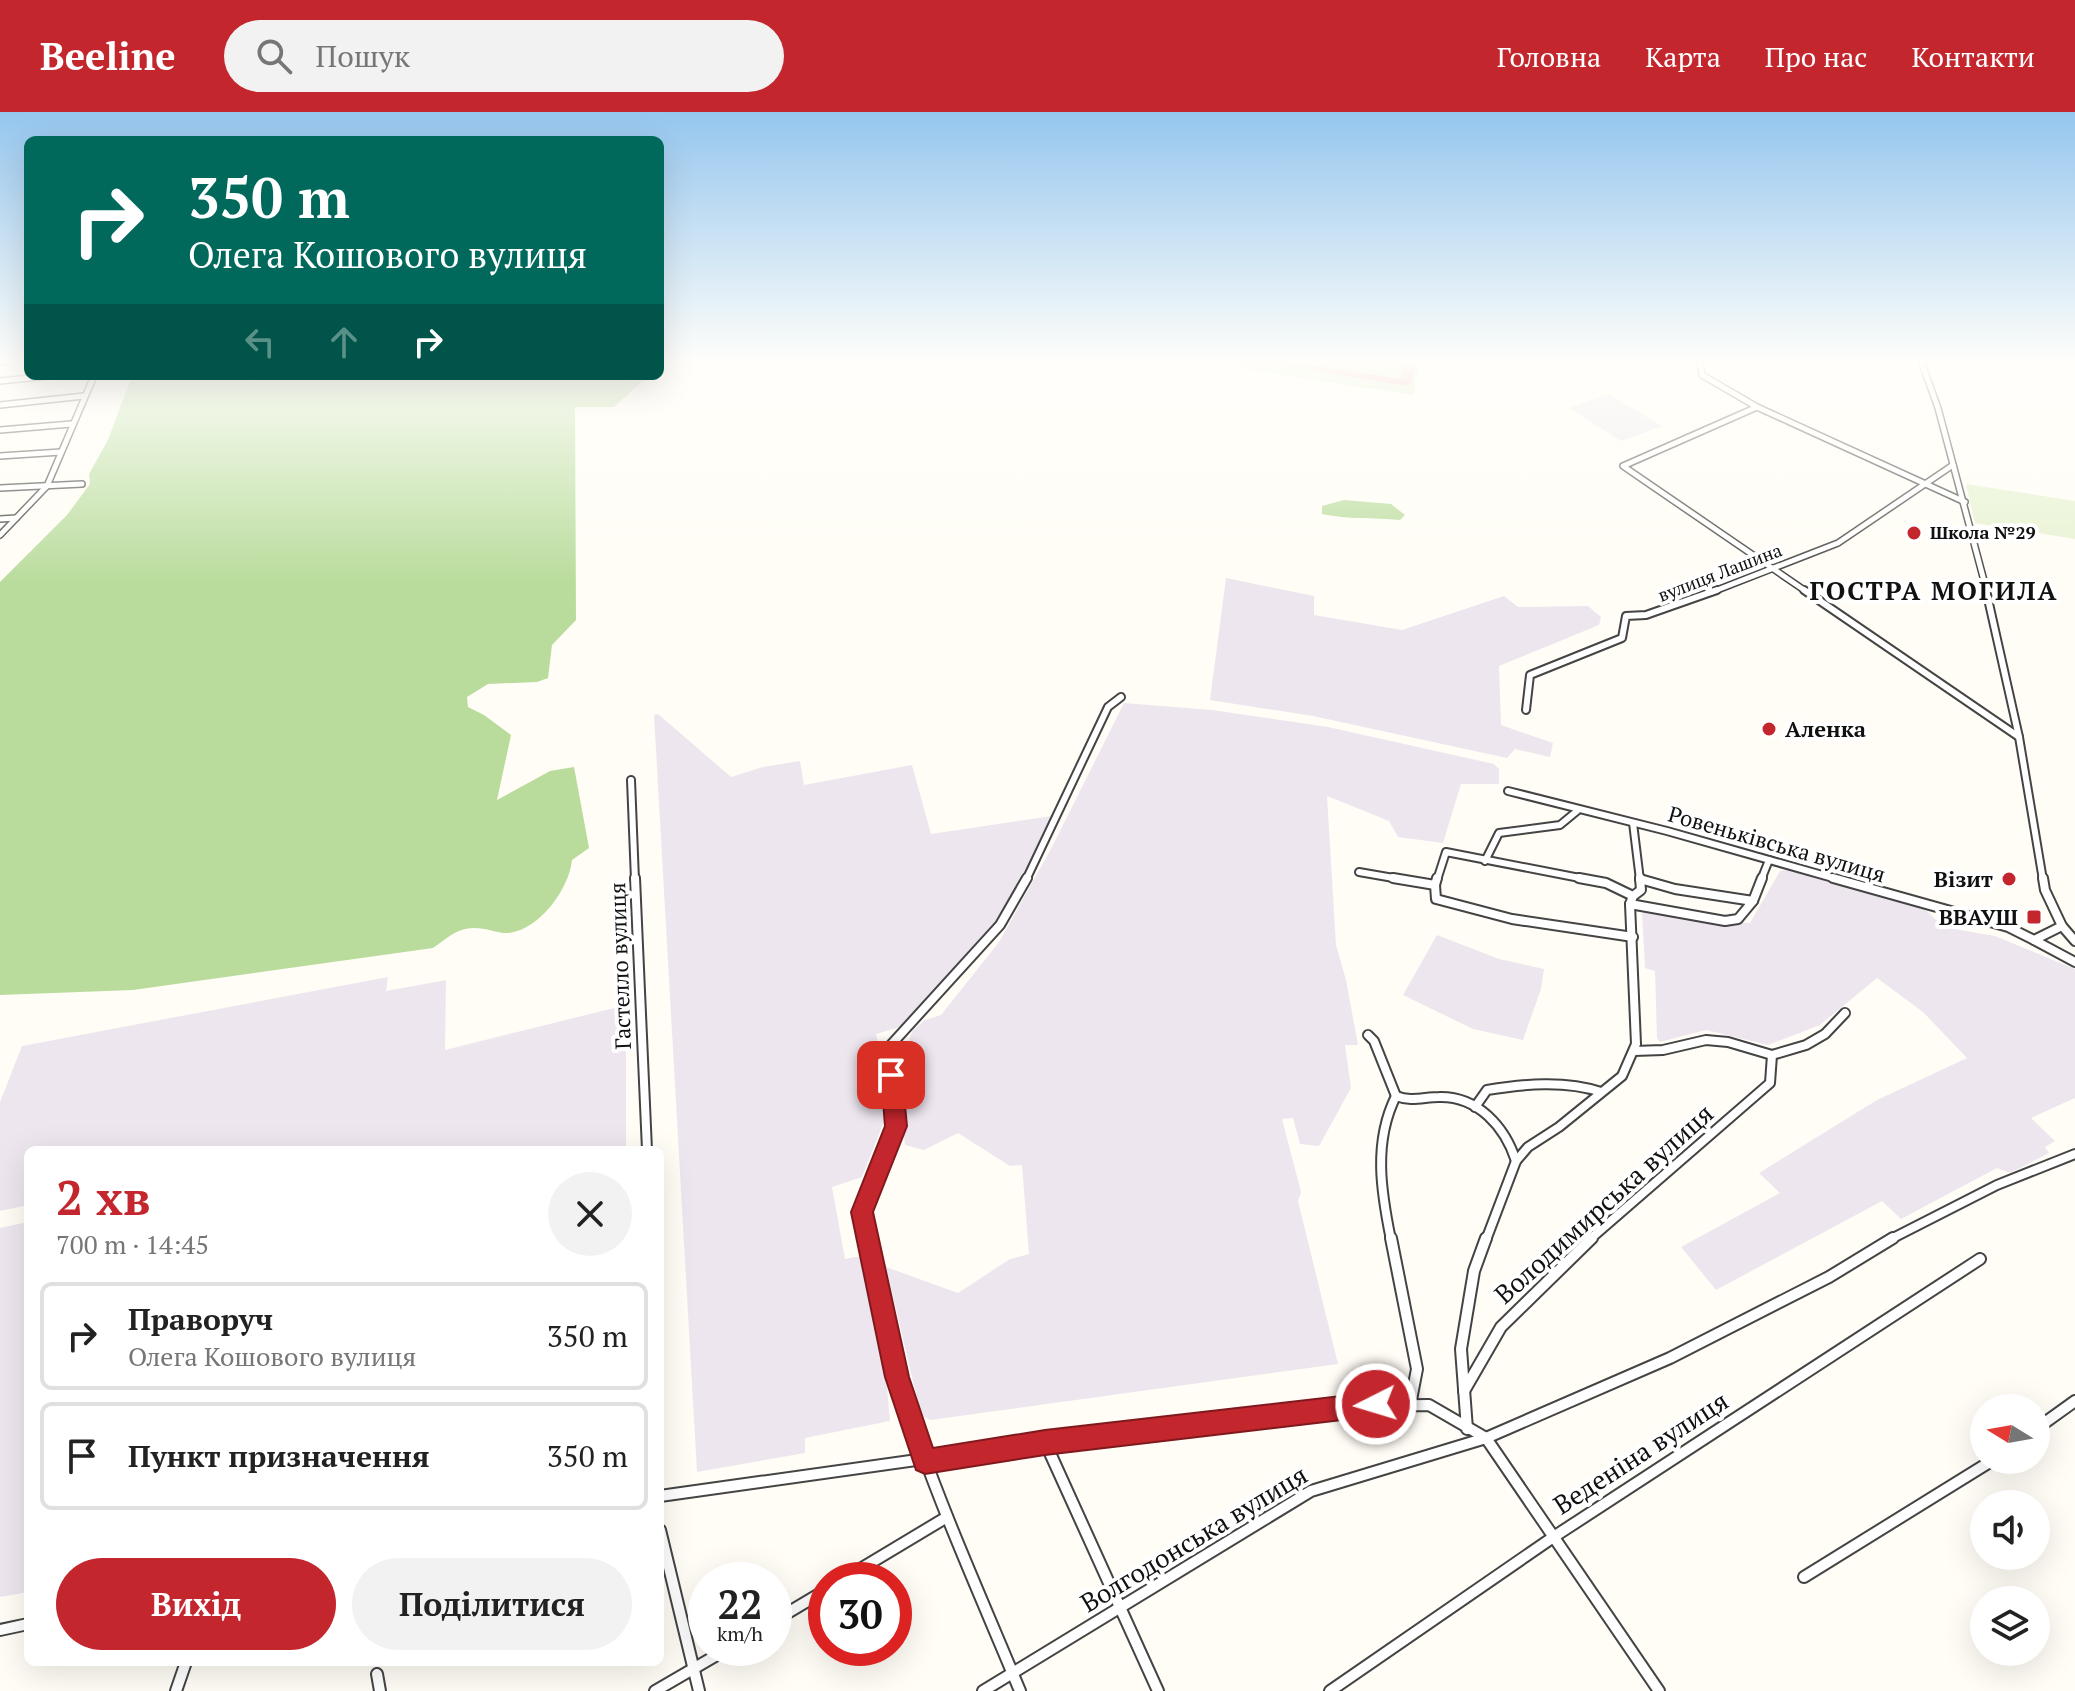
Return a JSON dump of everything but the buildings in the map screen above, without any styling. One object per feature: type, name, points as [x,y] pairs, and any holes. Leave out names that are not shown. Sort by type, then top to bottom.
[{"type":"street","points":[[0,535],[47,486],[67,435]]},
{"type":"street","points":[[1694,435],[1623,466],[2019,737]]},
{"type":"street","points":[[1819,435],[1965,502]]},
{"type":"street","points":[[1944,435],[1965,502],[2019,737],[2045,890],[2062,926],[2075,941]]},
{"type":"street","points":[[0,456],[61,452]]},
{"type":"street","name":"вулиця Лашина","points":[[1526,710],[1530,675],[1622,638],[1626,616],[1646,615],[1682,604],[1838,543],[1953,465]]},
{"type":"street","points":[[0,488],[82,484]]},
{"type":"street","points":[[0,519],[16,518]]},
{"type":"street","points":[[1020,1691],[925,1461],[897,1377],[862,1212],[896,1126],[889,1047],[1000,925],[1016,902],[1108,707],[1121,697]]},
{"type":"street","name":"Гастелло вулиця","points":[[631,780],[647,1146]]},
{"type":"street","name":"Ровеньківська вулиця","points":[[1508,791],[2008,927],[2075,962]]},
{"type":"street","points":[[1485,861],[1499,833],[1560,825],[1577,811]]},
{"type":"street","points":[[1467,1429],[1461,1349],[1474,1271],[1516,1161],[1528,1147],[1559,1127],[1622,1076],[1634,1051],[1631,900],[1641,890],[1633,823]]},
{"type":"street","points":[[1633,937],[1486,913],[1436,899],[1435,885],[1446,852],[1606,883],[1631,900],[1725,921],[1738,919],[1753,901],[1769,860]]},
{"type":"street","points":[[1359,872],[1435,885]]},
{"type":"street","points":[[1640,879],[1665,887],[1753,901]]},
{"type":"street","points":[[2034,940],[2062,926]]},
{"type":"street","points":[[1634,1051],[1663,1050],[1706,1040],[1728,1042],[1772,1055],[1806,1045],[1825,1034],[1845,1013]]},
{"type":"street","points":[[1368,1035],[1374,1041],[1396,1096],[1408,1102],[1458,1098],[1475,1107],[1499,1126],[1513,1147],[1516,1161]]},
{"type":"street","name":"Володимирська вулиця","points":[[1464,1391],[1501,1327],[1561,1265],[1770,1083],[1772,1055]]},
{"type":"street","points":[[1475,1107],[1487,1090],[1505,1087],[1565,1087],[1601,1092]]},
{"type":"street","points":[[1396,1096],[1386,1107],[1381,1126],[1382,1191],[1418,1372],[1410,1405]]},
{"type":"street","points":[[1486,1438],[1670,1358],[1829,1277],[1918,1223],[1997,1185],[2075,1154]]},
{"type":"street","name":"Веденіна вулиця","points":[[1330,1691],[1552,1538],[1980,1259]]},
{"type":"street","points":[[2050,1419],[2075,1401]]},
{"type":"street","points":[[664,1495],[1045,1442],[1347,1406],[1429,1405],[1486,1438],[1659,1691]]},
{"type":"street","name":"Волгодонська вулиця","points":[[983,1691],[1311,1491],[1486,1438]]},
{"type":"street","points":[[1045,1442],[1158,1691]]},
{"type":"street","points":[[1804,1577],[1970,1474]]},
{"type":"street","points":[[872,1562],[947,1517]]},
{"type":"street","points":[[664,1546],[699,1691]]},
{"type":"street","points":[[0,1630],[24,1625]]},
{"type":"street","points":[[176,1691],[185,1666]]},
{"type":"street","points":[[655,1691],[699,1666]]},
{"type":"street","points":[[377,1674],[380,1691]]},
{"type":"shaded area","points":[[1611,435],[1638,435],[1621,441]]},
{"type":"shaded area","points":[[1226,578],[1314,596],[1314,615],[1402,630],[1504,596],[1518,607],[1588,606],[1601,617],[1599,625],[1499,666],[1501,725],[1553,743],[1550,757],[1515,749],[1507,758],[1313,716],[1210,700]]},
{"type":"shaded area","points":[[1124,703],[1212,710],[1328,727],[1494,764],[1499,769],[1499,784],[1461,784],[1443,843],[1398,837],[1389,821],[1327,796],[1336,945],[1358,1045],[1345,1045],[1351,1088],[1319,1146],[1300,1144],[1293,1118],[1282,1119],[1301,1192],[1298,1201],[1338,1364],[930,1420],[921,1415],[886,1267],[958,1293],[1010,1259],[1029,1254],[1022,1165],[1010,1166],[958,1133],[924,1150],[905,1145],[896,1073],[913,1030],[925,1020],[941,1015],[999,942],[1052,847]]},
{"type":"shaded area","points":[[658,714],[731,777],[763,767],[800,761],[804,785],[912,765],[931,834],[1052,816],[1014,897],[997,923],[900,1027],[876,1034],[890,1106],[862,1177],[832,1187],[845,1259],[861,1256],[887,1388],[890,1421],[805,1438],[805,1453],[697,1472],[654,715]]},
{"type":"shaded area","points":[[1788,870],[1926,910],[1943,927],[1995,936],[2075,969],[2075,1098],[2031,1118],[2055,1141],[2045,1147],[2049,1153],[2010,1173],[1997,1168],[1901,1219],[1882,1201],[1716,1290],[1681,1247],[1780,1193],[1759,1173],[1877,1100],[1967,1058],[1923,1012],[1877,978],[1820,1025],[1768,1045],[1706,1030],[1660,1042],[1657,1038],[1655,971],[1645,968],[1642,912],[1731,926],[1736,922],[1750,923],[1780,871]]},
{"type":"shaded area","points":[[1437,935],[1499,959],[1544,969],[1541,989],[1523,1040],[1473,1029],[1403,995]]},
{"type":"shaded area","points":[[388,977],[386,991],[446,980],[445,1050],[626,1005],[626,1146],[24,1146],[24,1206],[0,1211],[0,1102],[22,1046]]},
{"type":"shaded area","points":[[24,1223],[24,1593],[0,1597],[0,1228]]},
{"type":"green space","points":[[110,435],[575,435],[576,620],[552,645],[548,678],[537,682],[488,684],[467,697],[468,707],[511,735],[497,800],[550,771],[574,767],[589,848],[572,860],[559,895],[542,916],[532,924],[509,933],[465,929],[433,948],[133,990],[0,995],[0,582],[67,515],[90,484],[89,474]]},
{"type":"green space","points":[[1966,484],[2075,501],[2075,539],[1975,523]]},
{"type":"green space","points":[[1344,500],[1391,504],[1405,515],[1400,520],[1322,514],[1322,506]]},
{"type":"place","name":"Школа №29","points":[[1914,533]]},
{"type":"place","name":"Аленка","points":[[1769,729]]},
{"type":"place","name":"Візит","points":[[2009,879]]},
{"type":"place","name":"ВВАУШ","points":[[2034,917]]},
{"type":"district","name":"ГОСТРА МОГИЛА","points":[[1934,591]]},
{"type":"route","points":[[891,1075],[896,1126],[862,1212],[868,1253],[897,1377],[925,1461],[1045,1442],[1376,1404]]}]
